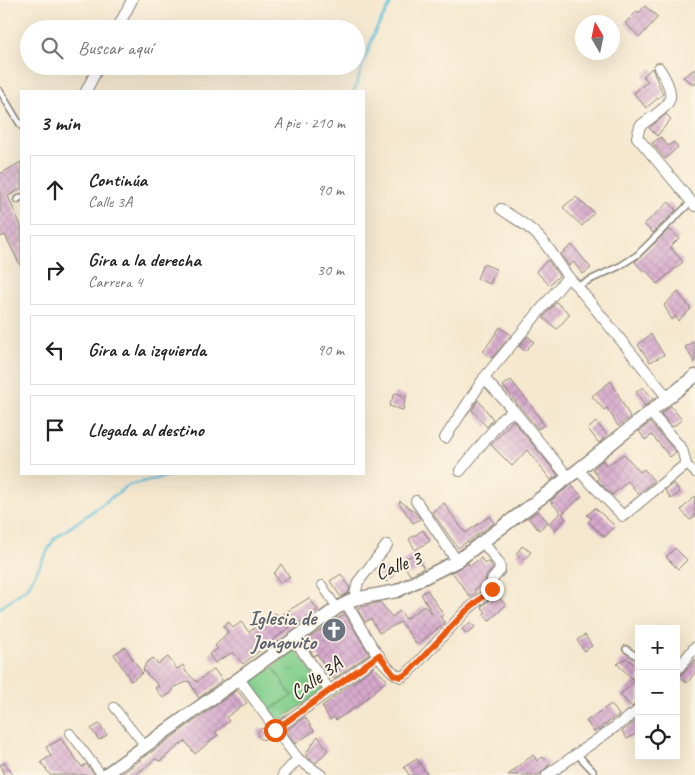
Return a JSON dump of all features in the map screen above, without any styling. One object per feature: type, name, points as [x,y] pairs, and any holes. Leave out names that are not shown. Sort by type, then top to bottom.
[{"type":"street","points":[[122,20],[132,0]]},
{"type":"street","points":[[659,68],[668,81],[672,94],[669,102],[640,126],[637,137],[693,204]]},
{"type":"street","points":[[87,90],[94,75]]},
{"type":"street","points":[[500,209],[536,234],[565,269],[567,278],[577,286],[667,397]]},
{"type":"street","points":[[445,438],[484,378],[567,278]]},
{"type":"street","name":"Calle 3","points":[[104,775],[294,638],[346,603],[397,591],[457,561],[573,473],[695,376]]},
{"type":"street","points":[[484,378],[573,473],[623,516],[686,464]]},
{"type":"street","points":[[460,471],[503,418],[514,411]]},
{"type":"street","points":[[650,412],[682,449],[686,464],[695,474]]},
{"type":"street","points":[[416,501],[457,561]]},
{"type":"street","points":[[322,585],[346,603],[379,655],[394,675],[401,677],[408,673],[466,611],[492,589],[492,580],[500,570],[499,563],[483,542]]},
{"type":"street","points":[[346,603],[358,582],[387,544]]},
{"type":"street","points":[[294,638],[330,691]]},
{"type":"street","points":[[677,670],[695,647]]},
{"type":"street","name":"Calle 3A","points":[[275,730],[379,655]]},
{"type":"street","points":[[239,679],[298,759],[320,775]]},
{"type":"street","points":[[114,707],[145,746]]},
{"type":"street","points":[[547,775],[635,713]]},
{"type":"street","points":[[70,733],[104,775]]},
{"type":"street","points":[[283,775],[298,759]]},
{"type":"lane","points":[[0,90],[20,124]]},
{"type":"lane","points":[[577,286],[620,266],[637,255],[693,204]]},
{"type":"lane","points":[[626,649],[635,655]]},
{"type":"lane","points":[[576,753],[593,771]]},
{"type":"green space","points":[[295,649],[324,690],[278,722],[269,710],[292,696],[273,667]]},
{"type":"green space","points":[[273,667],[292,696],[269,710],[250,682]]},
{"type":"building","points":[[645,6],[658,17],[640,37],[625,23]]},
{"type":"building","points":[[652,68],[663,94],[646,108],[634,93],[648,81],[643,76]]},
{"type":"building","points":[[695,69],[695,85],[683,77]]},
{"type":"building","points":[[666,114],[671,119],[657,136],[649,128]]},
{"type":"building","points":[[661,137],[668,146],[674,142],[678,147],[665,159],[652,143]]},
{"type":"building","points":[[20,163],[20,190],[8,196],[20,224],[20,265],[5,235],[0,237],[0,174]]},
{"type":"building","points":[[576,197],[594,213],[582,226],[564,209],[564,206]]},
{"type":"building","points":[[669,202],[676,210],[653,233],[644,224]]},
{"type":"building","points":[[669,229],[679,238],[670,247],[683,262],[657,284],[646,270],[644,272],[635,262]]},
{"type":"building","points":[[572,245],[591,268],[583,274],[573,262],[569,266],[561,254]]},
{"type":"building","points":[[548,260],[559,276],[549,285],[536,271]]},
{"type":"building","points":[[483,264],[496,269],[490,284],[477,279]]},
{"type":"building","points":[[678,292],[691,309],[678,321],[676,316],[672,320],[664,305]]},
{"type":"building","points":[[556,302],[570,314],[557,329],[543,318]]},
{"type":"building","points":[[500,327],[511,335],[492,358],[483,352]]},
{"type":"building","points":[[651,334],[664,355],[650,362],[638,345]]},
{"type":"building","points":[[528,336],[534,342],[525,351],[519,346]]},
{"type":"building","points":[[695,341],[695,363],[685,347]]},
{"type":"building","points":[[511,380],[544,425],[538,429],[503,386]]},
{"type":"building","points":[[611,381],[630,417],[618,426],[607,408],[604,410],[592,396]]},
{"type":"building","points":[[643,387],[653,399],[645,406],[636,392]]},
{"type":"building","points":[[395,393],[406,396],[403,410],[389,406]]},
{"type":"building","points":[[478,400],[493,419],[487,427],[472,410]]},
{"type":"building","points":[[671,406],[682,420],[672,427],[661,414]]},
{"type":"building","points":[[513,420],[558,475],[551,480],[527,450],[512,466],[491,445]]},
{"type":"building","points":[[596,422],[607,435],[599,443],[588,429]]},
{"type":"building","points":[[650,423],[676,452],[670,457],[652,435],[645,440],[639,431]]},
{"type":"building","points":[[624,454],[640,472],[644,469],[654,481],[638,494],[628,481],[612,495],[597,480],[599,478],[593,469],[603,460],[606,466]]},
{"type":"building","points":[[674,483],[680,492],[671,499],[665,490]]},
{"type":"building","points":[[571,485],[582,496],[562,514],[566,519],[555,530],[549,523],[561,513],[550,501]]},
{"type":"building","points":[[695,496],[695,517],[690,520],[681,510]]},
{"type":"building","points":[[400,501],[415,512],[420,519],[413,523],[399,503]]},
{"type":"building","points":[[444,503],[465,533],[490,516],[494,523],[458,548],[432,512]]},
{"type":"building","points":[[595,508],[615,526],[605,537],[588,522],[592,518],[587,515]]},
{"type":"building","points":[[538,511],[548,522],[539,530],[528,518]]},
{"type":"building","points":[[423,530],[430,541],[415,550],[409,539]]},
{"type":"building","points":[[522,546],[531,552],[524,560],[516,554]]},
{"type":"building","points":[[675,548],[687,560],[678,569],[666,557]]},
{"type":"building","points":[[415,554],[424,568],[410,575],[402,561]]},
{"type":"building","points":[[481,558],[485,564],[489,561],[493,568],[486,576],[485,583],[474,590],[476,593],[470,597],[452,572],[468,563],[470,566]]},
{"type":"building","points":[[281,564],[290,578],[279,582],[274,574]]},
{"type":"building","points":[[385,568],[393,576],[387,582],[377,574]]},
{"type":"building","points":[[341,574],[350,588],[348,593],[341,597],[330,581]]},
{"type":"building","points":[[427,590],[444,615],[440,617],[445,623],[417,645],[401,622],[379,633],[371,619],[365,622],[357,608],[380,602],[392,617],[400,611],[406,619],[424,606],[432,614],[421,594]]},
{"type":"building","points":[[496,594],[506,605],[489,621],[483,614],[486,612],[481,607]]},
{"type":"building","points":[[309,598],[318,610],[297,624],[296,622],[243,664],[233,652],[215,663],[209,654],[218,649],[215,646],[228,632],[223,626],[229,622],[233,628],[241,622],[249,632],[275,613],[278,617]]},
{"type":"building","points":[[345,614],[369,654],[334,679],[317,654],[314,656],[306,644],[311,641],[309,638]]},
{"type":"building","points":[[471,622],[475,627],[467,634],[462,629]]},
{"type":"building","points":[[585,635],[592,646],[584,651],[577,640]]},
{"type":"building","points":[[125,647],[142,673],[131,681],[114,654]]},
{"type":"building","points":[[168,657],[177,669],[183,665],[186,672],[197,682],[214,669],[222,680],[199,698],[189,681],[175,687],[171,693],[163,698],[155,688],[159,686],[143,670],[146,663],[153,658],[158,664]]},
{"type":"building","points":[[626,658],[635,665],[635,681],[617,664]]},
{"type":"building","points":[[695,659],[695,673],[687,683],[680,677]]},
{"type":"building","points":[[374,667],[387,680],[358,706],[336,720],[334,717],[330,720],[322,706]]},
{"type":"building","points":[[635,681],[635,704],[632,707],[620,695]]},
{"type":"building","points":[[237,690],[247,703],[226,717],[229,721],[215,732],[218,735],[195,754],[185,741],[160,761],[155,759],[135,775],[120,775]]},
{"type":"building","points":[[611,704],[619,715],[594,732],[586,721]]},
{"type":"building","points":[[305,717],[314,731],[295,744],[286,731]]},
{"type":"building","points":[[635,722],[635,734],[627,739],[622,731]]},
{"type":"building","points":[[99,724],[107,735],[99,740],[91,729]]},
{"type":"building","points":[[261,729],[265,729],[268,734],[267,738],[261,739],[258,736],[258,732]]},
{"type":"building","points":[[318,736],[328,750],[316,763],[307,757],[306,753]]},
{"type":"building","points":[[61,739],[82,767],[86,764],[95,775],[50,775],[41,762],[51,756],[46,747]]},
{"type":"building","points":[[533,755],[537,761],[543,757],[550,764],[539,775],[508,775]]},
{"type":"building","points":[[417,759],[428,775],[409,775],[404,767]]},
{"type":"building","points":[[5,763],[13,775],[4,775],[0,765]]},
{"type":"waterway","points":[[365,60],[375,31],[393,0]]},
{"type":"waterway","points":[[354,90],[360,75]]},
{"type":"waterway","points":[[0,608],[28,587],[54,539],[129,485],[173,475]]},
{"type":"place","name":"Iglesia de Jongovito","points":[[334,630]]},
{"type":"route","points":[[275,730],[379,655],[394,675],[401,677],[408,673],[466,611],[492,589]]}]
